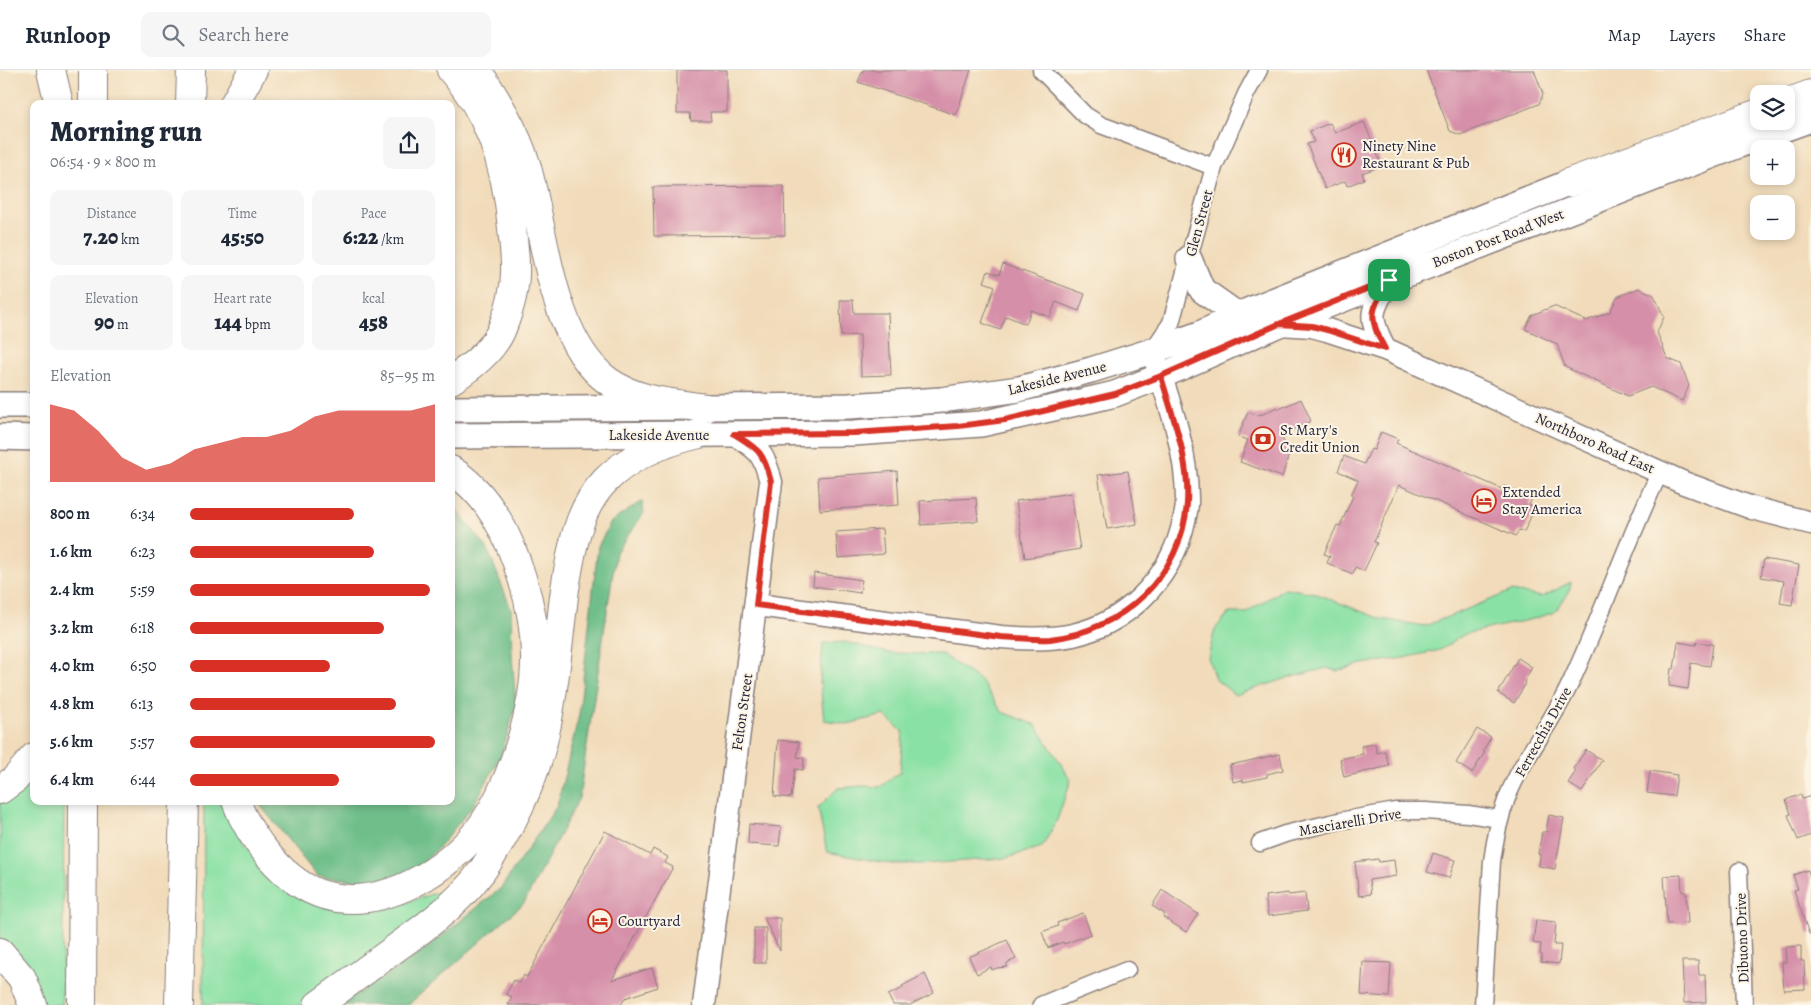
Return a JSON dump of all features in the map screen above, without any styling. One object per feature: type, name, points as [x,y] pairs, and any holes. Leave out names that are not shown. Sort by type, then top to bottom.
[{"type":"highway","points":[[51,70],[58,100]]},
{"type":"highway","points":[[93,70],[93,100]]},
{"type":"highway","points":[[190,100],[191,70]]},
{"type":"highway","points":[[236,100],[253,70]]},
{"type":"highway","points":[[451,70],[480,111],[498,155],[509,198],[516,268],[512,298],[503,327],[488,349],[467,370],[455,378]]},
{"type":"highway","points":[[477,70],[505,114],[520,146],[531,182],[547,256],[560,302],[576,345],[584,357],[600,375],[632,393],[664,402],[706,408]]},
{"type":"highway","points":[[1795,100],[1811,94]]},
{"type":"highway","name":"Boston Post Road West","points":[[1568,183],[1750,116]]},
{"type":"highway","points":[[318,1005],[442,914],[473,882],[490,860],[531,780],[544,737],[550,708],[571,550],[588,504],[604,482],[618,470],[658,447],[699,434]]},
{"type":"highway","points":[[238,805],[247,824],[273,861],[305,887],[323,895],[340,898],[377,896],[417,881],[447,863],[469,840],[493,810],[510,774],[523,734],[534,680],[533,632],[525,588],[505,533],[497,518],[477,492],[466,480],[455,473]]},
{"type":"highway","points":[[0,790],[15,779],[30,762]]},
{"type":"highway","points":[[82,1005],[83,805]]},
{"type":"highway","points":[[179,1005],[184,805]]},
{"type":"highway","points":[[0,952],[22,978],[33,1005]]},
{"type":"main road","name":"Boston Post Road West","points":[[1161,376],[1279,324],[1389,280],[1811,119]]},
{"type":"main road","name":"Boston Post Road West","points":[[1152,352],[1200,334],[1245,312],[1568,183]]},
{"type":"main road","points":[[1189,259],[1202,290],[1229,310],[1238,314],[1245,312]]},
{"type":"main road","name":"Lakeside Avenue","points":[[455,409],[873,405],[979,395],[1036,384],[1152,352]]},
{"type":"main road","name":"Lakeside Avenue","points":[[455,436],[854,433],[982,424],[1094,400],[1161,376]]},
{"type":"main road","points":[[0,404],[30,405]]},
{"type":"main road","points":[[0,437],[30,438]]},
{"type":"street","points":[[1041,70],[1085,115],[1101,125],[1214,167]]},
{"type":"street","name":"Glen Street","points":[[1152,352],[1171,323],[1214,167],[1242,102],[1259,70]]},
{"type":"street","points":[[1385,349],[1375,330],[1373,316],[1376,302],[1389,280]]},
{"type":"street","name":"Northboro Road East","points":[[1279,324],[1312,326],[1385,349],[1684,483],[1752,508],[1811,523]]},
{"type":"street","points":[[756,605],[1001,637],[1032,639],[1050,639],[1075,634],[1116,618],[1142,597],[1166,569],[1177,546],[1186,513],[1187,497],[1184,464],[1161,376],[1152,352]]},
{"type":"street","name":"Felton Street","points":[[704,1005],[771,482],[766,462],[755,447],[734,434]]},
{"type":"street","name":"Ferrecchia Drive","points":[[1483,1005],[1492,861],[1495,837],[1500,819],[1519,773],[1571,683],[1660,472]]},
{"type":"street","name":"Masciarelli Drive","points":[[1260,843],[1285,834],[1339,820],[1396,812],[1426,811],[1468,814],[1500,819]]},
{"type":"street","name":"Dibuono Drive","points":[[1739,871],[1744,1005]]},
{"type":"street","points":[[1041,1005],[1126,970]]},
{"type":"green space","points":[[642,501],[644,513],[616,552],[579,798],[524,903],[408,1005],[340,1005],[422,952],[501,888],[557,806],[579,715],[598,546],[611,522]]},
{"type":"green space","points":[[455,507],[487,548],[511,609],[516,706],[500,758],[474,804],[441,845],[415,871],[368,882],[317,876],[260,805],[455,805]]},
{"type":"green space","points":[[1571,582],[1569,592],[1555,612],[1533,619],[1465,634],[1440,650],[1404,658],[1362,664],[1337,671],[1327,668],[1235,695],[1215,679],[1208,658],[1215,629],[1229,613],[1245,613],[1285,588],[1314,593],[1381,619],[1425,626],[1512,591],[1542,597]]},
{"type":"green space","points":[[845,642],[889,653],[941,654],[981,681],[1002,712],[1036,725],[1071,780],[1057,820],[1042,847],[1006,858],[923,864],[891,864],[827,852],[818,808],[838,788],[880,787],[900,772],[903,732],[884,715],[847,724],[824,720],[820,682],[823,643]]},
{"type":"green space","points":[[30,777],[30,805],[64,805],[62,1005],[43,1005],[0,941],[0,803]]},
{"type":"green space","points":[[204,805],[223,805],[245,845],[341,908],[388,909],[432,894],[450,893],[350,972],[302,1005],[203,1005]]},
{"type":"building","points":[[677,70],[727,70],[727,112],[710,112],[711,121],[691,121],[690,113],[677,113]]},
{"type":"building","points":[[863,70],[971,70],[956,115],[858,82]]},
{"type":"building","points":[[1426,70],[1534,70],[1543,94],[1539,104],[1460,135],[1450,131]]},
{"type":"building","name":"Ninety Nine Restaurant & Pub","points":[[1364,122],[1382,166],[1362,173],[1364,179],[1347,186],[1345,181],[1325,189],[1307,144],[1314,142],[1310,131],[1330,123],[1335,133]]},
{"type":"building","points":[[784,186],[785,235],[654,236],[653,187]]},
{"type":"building","points":[[1003,264],[1085,294],[1079,311],[1056,302],[1050,317],[1031,310],[1026,324],[1006,316],[1000,330],[982,323],[995,286],[984,282],[988,271],[999,275]]},
{"type":"building","points":[[1639,288],[1654,295],[1664,317],[1657,332],[1667,358],[1681,364],[1689,386],[1682,401],[1651,387],[1628,396],[1565,367],[1557,344],[1525,329],[1532,315],[1554,306],[1586,321],[1610,312],[1617,297]]},
{"type":"building","points":[[840,300],[853,300],[854,313],[888,313],[891,375],[861,376],[860,335],[841,336]]},
{"type":"building","name":"St Mary's Credit Union","points":[[1301,399],[1311,421],[1281,435],[1289,454],[1282,477],[1240,462],[1248,440],[1238,437],[1248,412],[1256,415],[1263,414]]},
{"type":"building","name":"Extended Stay America","points":[[1381,432],[1398,439],[1396,443],[1502,489],[1504,486],[1532,498],[1529,505],[1535,507],[1524,532],[1519,530],[1516,536],[1399,485],[1374,542],[1377,543],[1364,571],[1355,567],[1353,574],[1327,563],[1330,556],[1324,554],[1337,525],[1340,526],[1358,480],[1338,471],[1344,456],[1364,464],[1371,449],[1374,450]]},
{"type":"building","points":[[897,471],[899,505],[820,510],[818,477]]},
{"type":"building","points":[[1128,471],[1137,524],[1107,529],[1098,475]]},
{"type":"building","points":[[1071,493],[1080,549],[1025,558],[1016,501]]},
{"type":"building","points":[[976,498],[978,521],[921,525],[920,501]]},
{"type":"building","points":[[882,529],[884,554],[838,558],[836,532]]},
{"type":"building","points":[[1764,559],[1799,565],[1792,605],[1780,603],[1784,581],[1761,577]]},
{"type":"building","points":[[814,573],[862,580],[860,593],[813,586]]},
{"type":"building","points":[[1678,642],[1696,645],[1697,642],[1713,644],[1710,666],[1691,663],[1688,689],[1669,686]]},
{"type":"building","points":[[1518,658],[1532,667],[1524,682],[1526,683],[1514,703],[1498,693]]},
{"type":"building","points":[[1477,729],[1491,737],[1483,751],[1485,752],[1472,773],[1456,763]]},
{"type":"building","points":[[778,740],[799,742],[797,757],[804,758],[803,770],[795,769],[791,798],[774,796]]},
{"type":"building","points":[[1375,744],[1377,753],[1385,751],[1389,766],[1344,777],[1340,759],[1363,754],[1361,746]]},
{"type":"building","points":[[1586,750],[1602,760],[1582,792],[1568,783],[1576,771],[1573,769]]},
{"type":"building","points":[[1280,754],[1283,770],[1267,774],[1267,777],[1233,782],[1230,765]]},
{"type":"building","points":[[1650,771],[1677,775],[1674,796],[1647,793]]},
{"type":"building","points":[[1801,794],[1802,799],[1811,796],[1811,835],[1798,840],[1788,815],[1791,814],[1786,800]]},
{"type":"building","points":[[1549,815],[1564,818],[1555,869],[1539,866],[1540,855],[1538,854],[1542,832],[1546,832]]},
{"type":"building","points":[[749,824],[781,827],[779,846],[748,844]]},
{"type":"building","name":"Courtyard","points":[[605,831],[650,855],[653,849],[668,857],[665,863],[673,867],[612,980],[652,968],[658,987],[625,998],[621,1005],[508,1005],[512,997],[506,994],[514,980],[520,983],[524,975],[527,977]]},
{"type":"building","points":[[1433,853],[1455,860],[1449,878],[1427,872]]},
{"type":"building","points":[[1378,859],[1379,862],[1394,860],[1396,876],[1369,880],[1371,894],[1359,896],[1355,862]]},
{"type":"building","points":[[1808,870],[1811,880],[1811,934],[1809,934],[1794,890],[1798,889],[1793,875]]},
{"type":"building","points":[[1681,875],[1682,892],[1686,892],[1688,923],[1667,924],[1664,876]]},
{"type":"building","points":[[1162,890],[1198,914],[1186,932],[1163,917],[1165,914],[1152,906]]},
{"type":"building","points":[[1288,893],[1289,895],[1305,893],[1307,911],[1268,916],[1265,896]]},
{"type":"building","points":[[1083,913],[1091,934],[1048,948],[1042,932],[1058,926],[1057,923]]},
{"type":"building","points":[[764,918],[780,918],[780,951]]},
{"type":"building","points":[[1536,920],[1556,922],[1554,945],[1561,945],[1559,964],[1541,962],[1541,944],[1533,943]]},
{"type":"building","points":[[754,928],[766,928],[766,963],[754,963]]},
{"type":"building","points":[[1007,940],[1016,959],[1007,963],[1007,967],[992,970],[991,967],[977,974],[969,957]]},
{"type":"building","points":[[1801,946],[1801,961],[1804,961],[1805,989],[1784,990],[1782,962],[1786,962],[1785,947]]},
{"type":"building","points":[[1682,961],[1698,961],[1699,975],[1705,975],[1706,1002],[1684,1003]]},
{"type":"building","points":[[1363,962],[1391,963],[1389,997],[1361,995]]},
{"type":"building","points":[[925,974],[934,993],[910,1005],[893,1005],[888,995]]},
{"type":"place","name":"Ninety Nine Restaurant & Pub","points":[[1344,155]]},
{"type":"place","name":"St Mary's Credit Union","points":[[1263,439]]},
{"type":"place","name":"Extended Stay America","points":[[1484,501]]},
{"type":"place","name":"Courtyard","points":[[600,921]]},
{"type":"route","points":[[1389,280],[1279,324],[1161,376],[1184,464],[1188,502],[1186,513],[1177,546],[1166,569],[1134,605],[1107,623],[1075,634],[1050,639],[1032,639],[1001,637],[756,605],[771,482],[766,462],[755,447],[734,434],[854,433],[982,424],[1005,420],[1115,394],[1161,376],[1203,358],[1279,324],[1312,326],[1363,340],[1385,349],[1375,330],[1373,316],[1376,302],[1389,280]]}]
